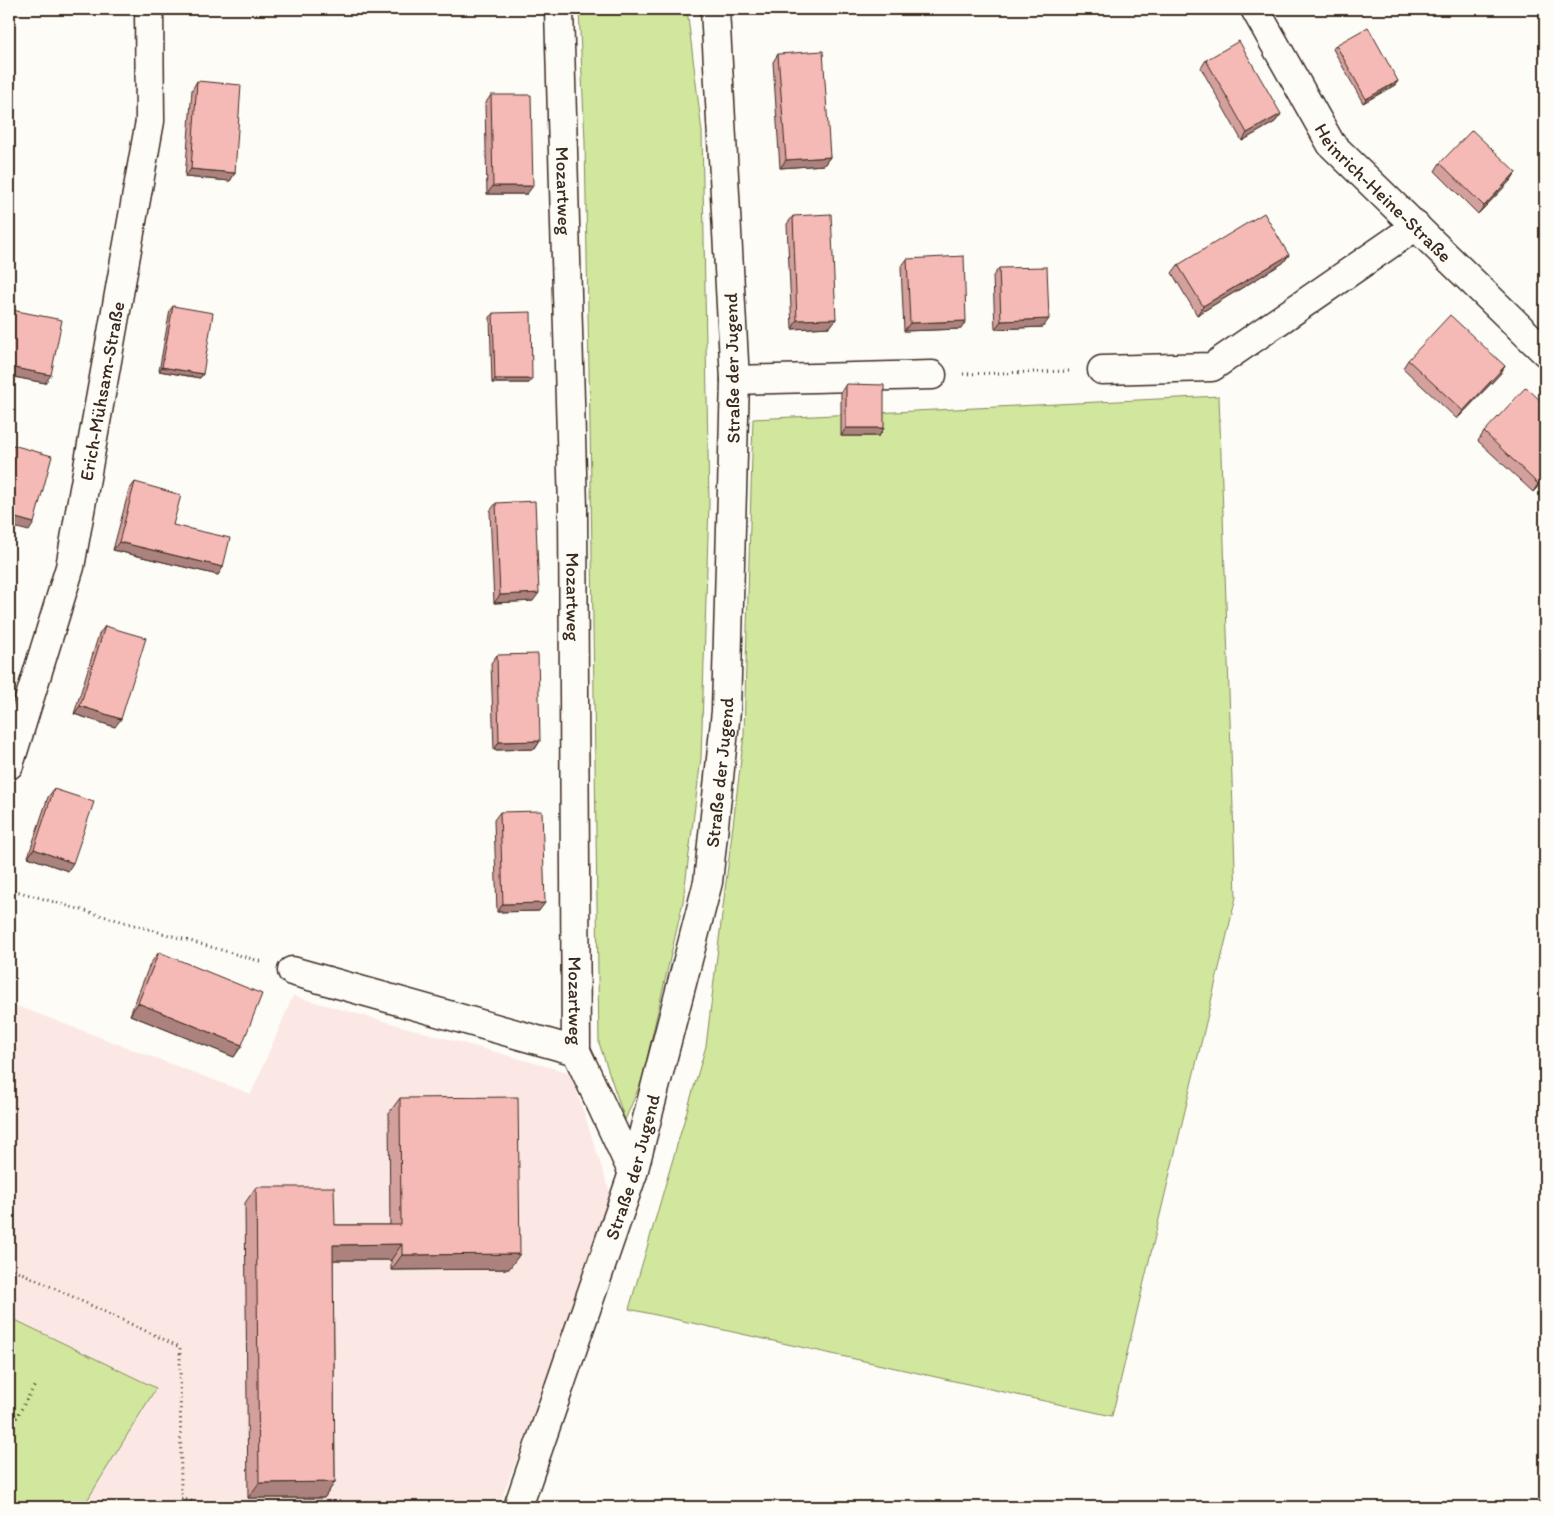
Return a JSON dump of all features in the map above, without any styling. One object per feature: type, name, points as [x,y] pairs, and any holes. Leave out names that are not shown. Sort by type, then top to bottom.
[{"type":"street","name":"Erich-Mühsam-Straße","points":[[9,765],[70,567],[150,122],[149,9]]},
{"type":"street","name":"Mozartweg","points":[[559,9],[573,508],[576,1050],[633,1173]]},
{"type":"street","name":"Straße der Jugend","points":[[518,1507],[633,1173],[708,882],[726,711],[735,380],[715,9]]},
{"type":"street","name":"Heinrich-Heine-Straße","points":[[1255,9],[1331,144],[1545,352]]},
{"type":"street","points":[[1102,370],[1212,367],[1416,226]]},
{"type":"street","points":[[735,380],[932,375]]},
{"type":"street","points":[[292,971],[576,1050]]},
{"type":"path","points":[[932,375],[1102,370]]},
{"type":"path","points":[[9,889],[292,971]]},
{"type":"path","points":[[9,1267],[180,1347],[180,1498],[210,1507]]},
{"type":"path","points":[[9,1431],[36,1385]]},
{"type":"shaded area","points":[[293,996],[571,1073],[614,1205],[500,1503],[498,1507],[83,1507],[156,1388],[9,1317],[9,1003],[251,1094]]},
{"type":"green space","points":[[579,9],[687,9],[702,132],[709,503],[701,758],[683,902],[642,1080],[625,1120],[599,1043],[585,142]]},
{"type":"green space","points":[[1219,396],[1236,897],[1112,1416],[629,1309],[706,1046],[744,735],[753,419]]},
{"type":"green space","points":[[9,1317],[156,1388],[83,1507],[9,1507]]},
{"type":"building","points":[[1368,27],[1398,81],[1366,99],[1336,45]]},
{"type":"building","points":[[1239,41],[1281,114],[1247,133],[1206,60]]},
{"type":"building","points":[[823,51],[830,157],[786,160],[778,54]]},
{"type":"building","points":[[197,81],[241,85],[235,173],[191,169]]},
{"type":"building","points":[[491,95],[531,95],[533,186],[493,186]]},
{"type":"building","points":[[1472,130],[1516,172],[1484,206],[1440,163]]},
{"type":"building","points":[[1264,213],[1289,255],[1203,306],[1178,265]]},
{"type":"building","points":[[831,214],[836,319],[797,320],[793,216]]},
{"type":"building","points":[[964,256],[966,321],[910,323],[907,259]]},
{"type":"building","points":[[1047,267],[1049,319],[1001,321],[999,268]]},
{"type":"building","points":[[173,306],[213,313],[203,374],[162,367]]},
{"type":"building","points":[[12,310],[62,320],[51,375],[9,367],[9,327]]},
{"type":"building","points":[[531,312],[532,379],[495,379],[493,313]]},
{"type":"building","points":[[1450,315],[1505,366],[1463,411],[1408,360]]},
{"type":"building","points":[[846,384],[884,385],[884,428],[846,428]]},
{"type":"building","points":[[1526,387],[1545,405],[1545,477],[1538,484],[1484,432]]},
{"type":"building","points":[[9,444],[52,456],[34,523],[9,516]]},
{"type":"building","points":[[135,482],[181,495],[173,525],[230,538],[223,567],[119,542]]},
{"type":"building","points":[[535,501],[539,593],[500,595],[496,503]]},
{"type":"building","points":[[9,589],[14,591],[9,607]]},
{"type":"building","points":[[105,626],[146,638],[121,719],[80,706]]},
{"type":"building","points":[[538,654],[540,741],[499,742],[497,655]]},
{"type":"building","points":[[54,789],[94,802],[73,863],[34,849]]},
{"type":"building","points":[[542,811],[545,903],[503,904],[500,812]]},
{"type":"building","points":[[159,952],[262,994],[242,1045],[138,1003]]},
{"type":"building","points":[[518,1097],[520,1254],[402,1255],[402,1244],[333,1245],[335,1482],[259,1483],[256,1187],[334,1187],[335,1225],[401,1225],[400,1098]]}]
